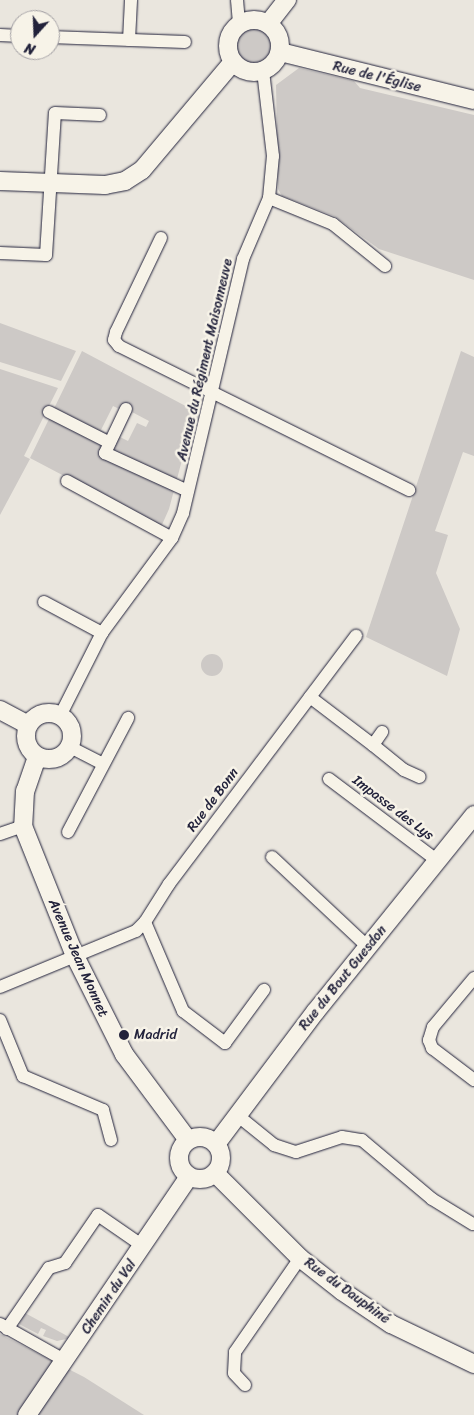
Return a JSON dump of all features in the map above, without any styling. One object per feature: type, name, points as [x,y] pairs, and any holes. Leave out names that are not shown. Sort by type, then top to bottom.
[{"type":"street","points":[[129,40],[132,0]]},
{"type":"street","points":[[237,0],[239,25],[230,38],[234,62],[249,72],[263,71],[280,52],[277,34],[268,24],[259,21],[239,25]]},
{"type":"street","points":[[268,24],[287,0]]},
{"type":"street","points":[[60,37],[185,42]]},
{"type":"street","name":"Rue de l'Église","points":[[280,52],[474,100]]},
{"type":"street","points":[[0,180],[105,185],[125,181],[142,170],[234,62]]},
{"type":"street","name":"Avenue du Régiment Maisonneuve","points":[[172,538],[188,491],[214,392],[243,259],[269,198],[273,156],[263,71]]},
{"type":"street","points":[[0,253],[46,255],[55,113],[100,115]]},
{"type":"street","points":[[269,198],[333,224],[385,266]]},
{"type":"street","points":[[161,238],[114,340],[409,490]]},
{"type":"street","points":[[126,409],[105,453],[188,491]]},
{"type":"street","points":[[49,412],[110,442]]},
{"type":"street","points":[[60,716],[102,633],[172,538],[67,481]]},
{"type":"street","points":[[44,602],[102,633]]},
{"type":"street","name":"Rue de Bonn","points":[[0,987],[136,931],[145,922],[169,884],[356,636]]},
{"type":"street","points":[[310,697],[404,770],[420,777]]},
{"type":"street","points":[[0,710],[28,725]]},
{"type":"street","points":[[41,714],[60,716],[71,729],[70,747],[56,759],[37,757],[26,744],[28,725],[41,714]]},
{"type":"street","points":[[68,832],[128,718]]},
{"type":"street","points":[[373,745],[382,732]]},
{"type":"street","points":[[70,747],[103,764]]},
{"type":"street","name":"Avenue Jean Monnet","points":[[37,757],[25,791],[23,826],[74,956],[124,1054],[188,1140]]},
{"type":"street","name":"Impasse des Lys","points":[[329,779],[438,861]]},
{"type":"street","name":"Rue du Bout Guesdon","points":[[216,1144],[368,946],[474,815]]},
{"type":"street","points":[[0,834],[23,826]]},
{"type":"street","points":[[272,857],[368,946]]},
{"type":"street","points":[[145,922],[183,1011],[225,1043],[264,990]]},
{"type":"street","points":[[474,978],[434,1028],[429,1040],[432,1048],[474,1080]]},
{"type":"street","points":[[0,1020],[23,1076],[103,1110],[111,1140]]},
{"type":"street","points":[[237,1115],[274,1145],[296,1152],[342,1136],[362,1140],[432,1199],[473,1224]]},
{"type":"street","points":[[206,1138],[216,1144],[221,1160],[215,1173],[202,1179],[190,1177],[178,1161],[182,1146],[188,1140],[206,1138]]},
{"type":"street","name":"Rue du Dauphiné","points":[[215,1173],[300,1258],[391,1324],[474,1364]]},
{"type":"street","name":"Chemin du Val","points":[[26,1415],[66,1361],[190,1177]]},
{"type":"street","points":[[66,1361],[4,1326],[49,1268],[65,1263],[98,1215],[143,1246]]},
{"type":"street","points":[[245,1385],[234,1373],[235,1352],[300,1258]]},
{"type":"shaded area","points":[[254,28],[267,34],[273,47],[267,60],[254,66],[241,60],[235,47],[241,34]]},
{"type":"shaded area","points":[[299,68],[354,81],[360,88],[474,115],[474,280],[379,249],[334,216],[282,196],[278,189],[276,85]]},
{"type":"shaded area","points":[[0,323],[76,351],[61,381],[0,362]]},
{"type":"shaded area","points":[[82,351],[195,411],[169,509],[161,527],[30,458]],"holes":[[[113,406],[121,410],[109,434],[101,430]],[[132,412],[149,421],[146,427],[137,423],[128,441],[120,437]]]},
{"type":"shaded area","points":[[461,351],[474,357],[474,456],[463,452],[435,531],[448,535],[436,573],[460,629],[447,676],[366,637]]},
{"type":"shaded area","points":[[0,369],[58,388],[24,456],[30,459],[0,515]]},
{"type":"shaded area","points":[[212,654],[220,657],[223,665],[220,673],[212,676],[204,673],[201,665],[204,657]]},
{"type":"shaded area","points":[[25,1313],[71,1338],[57,1341],[43,1336],[46,1330],[41,1328],[38,1334],[19,1324]]},
{"type":"shaded area","points":[[0,1334],[84,1377],[144,1415],[0,1415]]},
{"type":"place","name":"Madrid","points":[[124,1035]]}]
